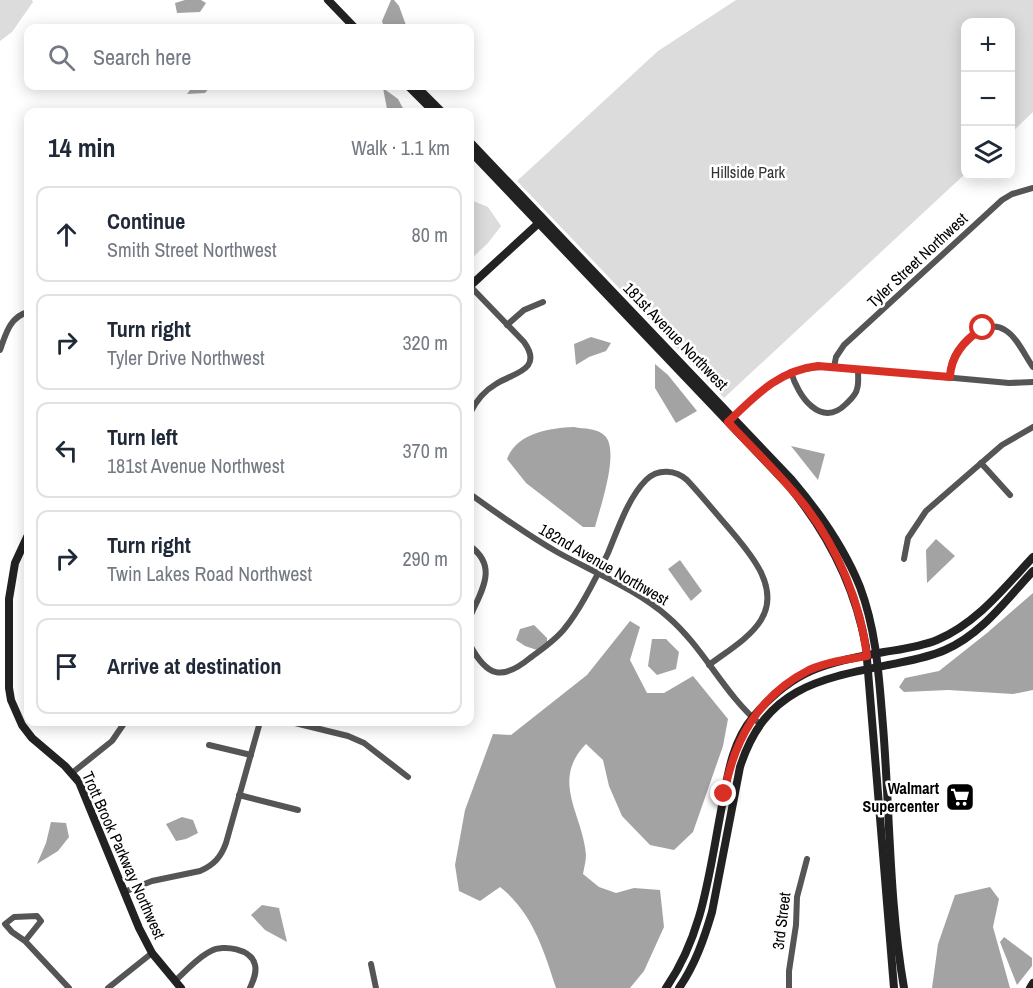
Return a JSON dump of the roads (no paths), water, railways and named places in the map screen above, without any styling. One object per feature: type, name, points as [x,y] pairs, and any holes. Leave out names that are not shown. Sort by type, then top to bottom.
[{"type":"main road","points":[[335,1],[352,24]]},
{"type":"main road","points":[[335,1],[358,24]]},
{"type":"main road","points":[[412,90],[430,108]]},
{"type":"main road","points":[[420,90],[438,108]]},
{"type":"main road","name":"181st Avenue Northwest","points":[[474,146],[541,221],[812,504],[839,543],[860,588],[873,631],[872,655],[894,988]]},
{"type":"main road","name":"181st Avenue Northwest","points":[[474,155],[541,221]]},
{"type":"main road","points":[[474,282],[541,221]]},
{"type":"main road","name":"Trott Brook Parkway Northwest","points":[[24,544],[18,555],[11,581],[5,688],[15,713],[32,738],[72,773],[83,792],[152,953],[178,984]]},
{"type":"main road","points":[[666,988],[685,957],[702,912],[729,766],[741,737],[753,718],[781,689],[809,671],[829,663],[929,643],[963,627],[989,604],[1033,557]]},
{"type":"main road","points":[[679,988],[693,964],[706,933],[740,766],[748,745],[760,724],[780,703],[807,686],[837,675],[935,654],[966,639],[993,615],[1033,571]]},
{"type":"main road","name":"181st Avenue Northwest","points":[[873,668],[904,988]]},
{"type":"main road","points":[[1030,988],[1033,983]]},
{"type":"street","name":"Tyler Street Northwest","points":[[834,367],[836,357],[844,345],[1002,200],[1012,194],[1033,188]]},
{"type":"street","points":[[474,290],[528,348],[530,354],[529,364],[521,372],[497,383],[484,393],[474,407]]},
{"type":"street","points":[[507,325],[524,310],[543,302]]},
{"type":"street","points":[[0,350],[12,321],[24,313]]},
{"type":"street","points":[[950,377],[952,363],[959,349],[978,331],[987,326],[998,327],[1008,332],[1033,368]]},
{"type":"street","points":[[730,420],[768,385],[791,372],[810,367],[834,367],[1009,383],[1033,382]]},
{"type":"street","points":[[791,372],[800,393],[810,405],[818,411],[831,413],[840,409],[856,394],[858,370]]},
{"type":"street","points":[[904,559],[908,538],[921,518],[1002,445],[1033,427]]},
{"type":"street","points":[[981,463],[1010,495]]},
{"type":"street","points":[[474,651],[482,664],[499,673],[513,671],[552,641],[566,627],[597,574],[631,502],[647,479],[657,473],[667,472],[683,477],[750,555],[763,576],[768,596],[764,615],[757,626],[709,665]]},
{"type":"street","name":"182nd Avenue Northwest","points":[[474,497],[536,540],[663,613],[685,635],[760,724]]},
{"type":"street","points":[[474,550],[481,556],[486,581],[474,608]]},
{"type":"street","points":[[72,773],[112,741],[122,726]]},
{"type":"street","points":[[124,892],[152,881],[200,871],[213,864],[223,852],[259,726]]},
{"type":"street","points":[[307,726],[348,736],[363,743],[408,777]]},
{"type":"street","points":[[208,745],[250,755]]},
{"type":"street","points":[[239,795],[298,810]]},
{"type":"street","name":"3rd Street","points":[[789,988],[797,897],[807,859]]},
{"type":"street","points":[[25,940],[41,921],[36,916],[14,916],[5,924],[12,932],[25,940],[69,988]]},
{"type":"street","points":[[178,984],[208,952],[219,948],[230,948],[245,953],[253,959],[256,969],[250,988]]},
{"type":"street","points":[[108,988],[152,953]]},
{"type":"street","points":[[371,964],[376,988]]},
{"type":"place","name":"Walmart Supercenter","points":[[960,797]]},
{"type":"park label","name":"Hillside Park","points":[[748,172]]}]
